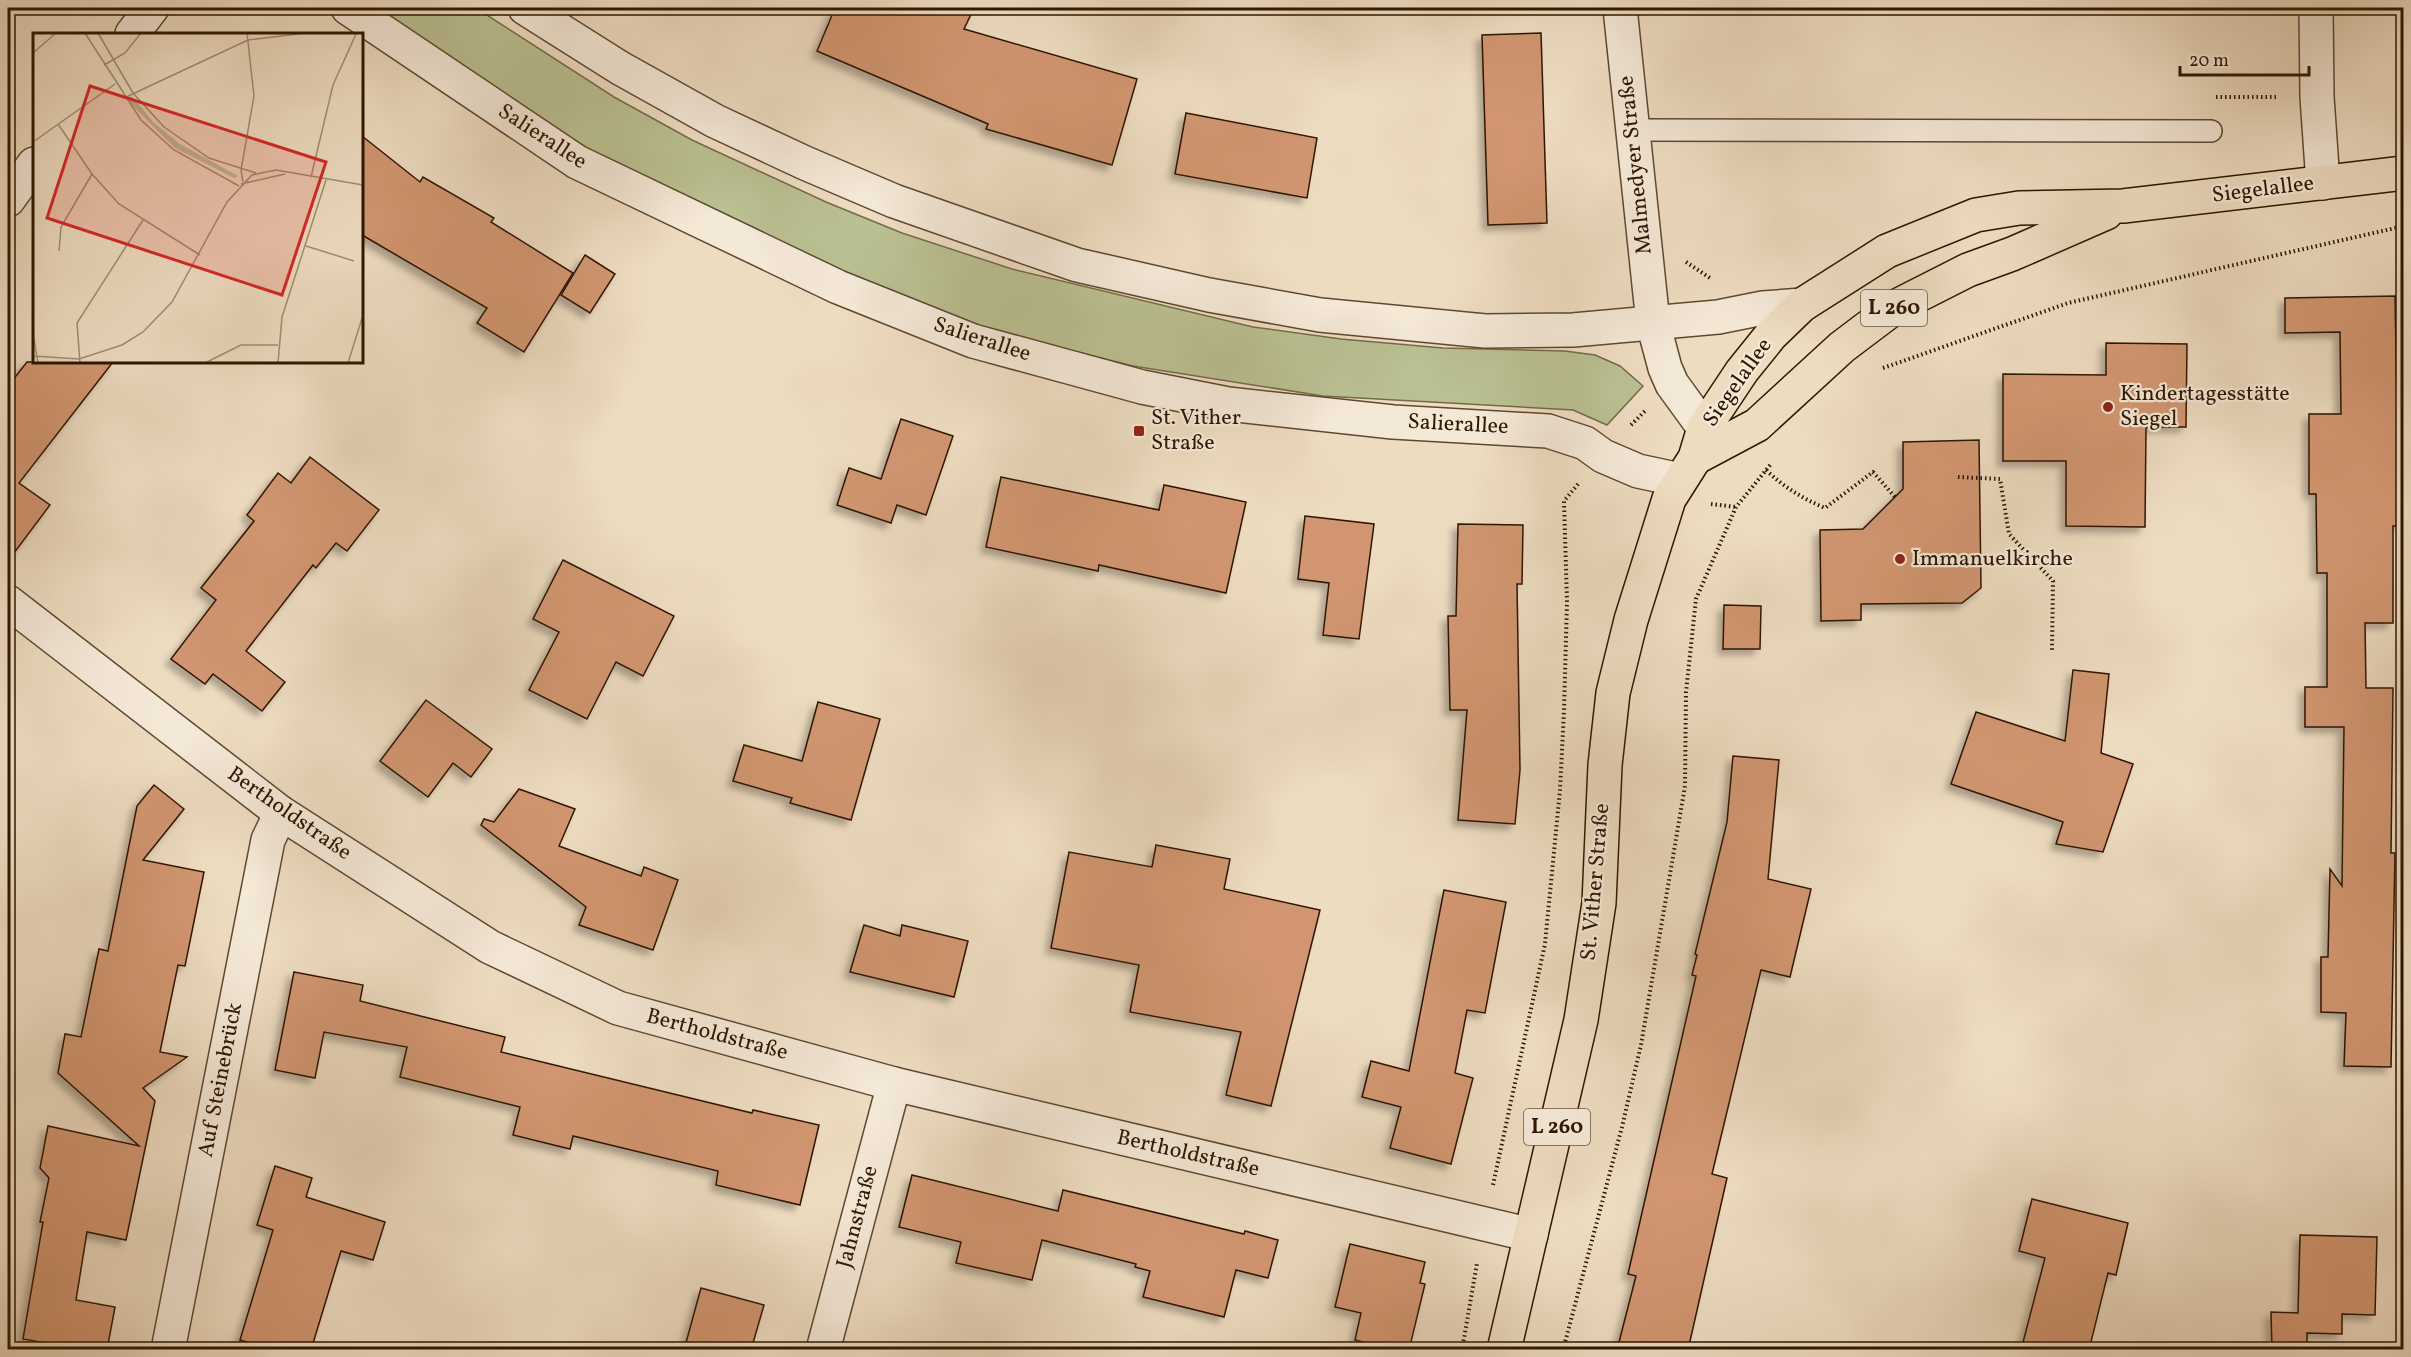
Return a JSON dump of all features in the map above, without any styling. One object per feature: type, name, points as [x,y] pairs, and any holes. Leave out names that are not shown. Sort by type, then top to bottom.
[{"type":"main road","name":"Siegelallee","points":[[1693,455],[1729,389],[1771,335],[1802,305],[1887,251],[1976,215],[2019,208],[2123,206],[2403,173]]},
{"type":"main road","name":"Siegelallee","points":[[1693,455],[1757,425],[1842,346],[1895,307],[1968,270],[2012,254],[2123,206]]},
{"type":"main road","name":"St. Vither Straße","points":[[1504,1350],[1581,1020],[1599,903],[1605,765],[1612,693],[1661,520],[1693,455]]},
{"type":"street","points":[[133,33],[152,8]]},
{"type":"street","name":"Salierallee","points":[[348,8],[577,162],[838,287],[973,341],[1142,387],[1228,404],[1393,422],[1548,431],[1585,443],[1603,456],[1638,471],[1693,455]]},
{"type":"street","points":[[525,8],[620,68],[715,121],[745,135],[894,201],[1077,265],[1209,295],[1343,317],[1485,331],[1574,330],[1718,317],[1763,308],[1802,305]]},
{"type":"street","name":"Malmedyer Straße","points":[[1620,8],[1653,323]]},
{"type":"street","points":[[2316,8],[2317,97],[2323,183]]},
{"type":"street","points":[[8,200],[33,165]]},
{"type":"street","points":[[1653,323],[1693,455]]},
{"type":"street","name":"Bertholdstraße","points":[[8,602],[281,813],[490,947],[618,1008],[894,1084],[1531,1235]]},
{"type":"street","name":"Auf Steinebrück","points":[[168,1350],[268,840],[281,813]]},
{"type":"street","name":"Jahnstraße","points":[[823,1350],[894,1084]]},
{"type":"lane","points":[[1632,130],[2211,131]]},
{"type":"path","points":[[1876,373],[1886,366],[2068,303],[2403,226]]},
{"type":"path","points":[[1563,1350],[1622,1127],[1641,1045],[1685,786],[1686,692],[1696,599],[1736,507],[1773,462]]},
{"type":"path","points":[[1766,470],[1798,497],[1826,508],[1873,472],[1896,497]]},
{"type":"path","points":[[1958,477],[2000,479],[2009,534],[2052,581],[2052,650]]},
{"type":"path","points":[[1461,1350],[1484,1225]]},
{"type":"green space","points":[[374,8],[476,8],[614,97],[692,140],[826,202],[902,233],[1012,269],[1253,327],[1341,339],[1443,348],[1565,351],[1595,355],[1620,366],[1643,386],[1607,425],[1573,410],[1323,396],[1133,366],[970,325],[808,265],[591,153]]},
{"type":"building","points":[[835,8],[974,8],[964,29],[1137,79],[1112,165],[986,129],[988,124],[817,51]]},
{"type":"building","points":[[1541,33],[1547,223],[1488,225],[1482,35]]},
{"type":"building","points":[[1186,113],[1317,138],[1307,198],[1175,174]]},
{"type":"building","points":[[363,137],[420,182],[423,177],[494,218],[491,222],[573,273],[524,352],[477,323],[487,308],[363,236]]},
{"type":"building","points":[[585,255],[615,274],[590,313],[561,295]]},
{"type":"building","points":[[2395,296],[2399,526],[2393,526],[2393,623],[2365,623],[2366,688],[2393,688],[2391,853],[2395,853],[2391,1067],[2344,1066],[2346,1013],[2321,1012],[2321,957],[2328,957],[2330,869],[2342,886],[2344,727],[2305,727],[2305,687],[2327,687],[2327,573],[2317,573],[2316,494],[2309,494],[2309,414],[2341,414],[2340,332],[2285,333],[2285,298]]},
{"type":"building","points":[[2106,343],[2187,344],[2186,427],[2146,427],[2145,527],[2066,526],[2066,461],[2003,461],[2003,374],[2106,375]]},
{"type":"building","points":[[27,362],[112,363],[19,483],[50,505],[8,561],[8,386]]},
{"type":"building","points":[[901,419],[953,436],[926,515],[897,505],[891,523],[837,505],[849,468],[881,479]]},
{"type":"building","name":"Immanuelkirche","points":[[1979,440],[1981,588],[1962,603],[1861,604],[1861,620],[1821,621],[1820,530],[1863,529],[1903,489],[1903,442]]},
{"type":"building","points":[[310,457],[379,510],[347,551],[336,543],[316,568],[313,565],[246,651],[285,682],[262,711],[213,674],[205,684],[171,659],[216,600],[201,588],[254,521],[247,515],[278,473],[291,483]]},
{"type":"building","points":[[1001,477],[1159,510],[1164,485],[1246,502],[1226,593],[1099,565],[1098,571],[986,547]]},
{"type":"building","points":[[1305,516],[1374,524],[1359,639],[1323,635],[1329,583],[1298,579]]},
{"type":"building","points":[[1458,524],[1523,525],[1522,584],[1517,584],[1520,770],[1515,824],[1458,820],[1467,710],[1450,710],[1448,616],[1456,616]]},
{"type":"building","points":[[563,560],[674,616],[643,676],[616,662],[587,719],[529,690],[559,632],[533,619]]},
{"type":"building","points":[[1724,605],[1761,606],[1760,649],[1723,649]]},
{"type":"building","points":[[2073,670],[2109,674],[2101,753],[2133,764],[2103,852],[2056,844],[2063,822],[1951,784],[1976,712],[2065,741]]},
{"type":"building","points":[[426,700],[492,749],[471,777],[453,763],[428,797],[380,761]]},
{"type":"building","points":[[818,702],[880,719],[851,820],[790,803],[792,798],[733,781],[744,745],[802,761]]},
{"type":"building","points":[[1733,756],[1779,760],[1768,879],[1811,889],[1790,977],[1761,970],[1712,1174],[1727,1178],[1688,1350],[1617,1350],[1636,1276],[1628,1274],[1696,976],[1692,975],[1697,955],[1695,954],[1727,822]]},
{"type":"building","points":[[154,785],[184,809],[143,860],[204,872],[185,966],[178,965],[160,1052],[187,1057],[143,1088],[155,1101],[126,1240],[87,1232],[76,1300],[115,1307],[107,1350],[85,1350],[23,1339],[43,1222],[40,1222],[49,1178],[40,1168],[48,1126],[139,1146],[58,1073],[65,1034],[81,1037],[99,949],[108,951],[137,806]]},
{"type":"building","points":[[519,789],[575,809],[559,846],[641,876],[644,867],[678,880],[653,950],[579,925],[586,907],[481,825],[484,819],[494,822]]},
{"type":"building","points":[[1156,845],[1230,859],[1224,889],[1320,910],[1271,1106],[1226,1095],[1241,1032],[1130,1012],[1139,965],[1051,948],[1069,852],[1152,867]]},
{"type":"building","points":[[1444,890],[1506,902],[1485,1013],[1467,1010],[1455,1073],[1473,1078],[1451,1164],[1390,1148],[1401,1107],[1362,1097],[1371,1061],[1409,1071]]},
{"type":"building","points":[[864,925],[900,936],[902,925],[968,941],[954,997],[850,972]]},
{"type":"building","points":[[294,972],[363,985],[360,1001],[505,1037],[501,1052],[752,1113],[753,1110],[819,1125],[800,1205],[716,1185],[718,1171],[573,1136],[570,1149],[513,1135],[520,1107],[400,1077],[407,1047],[324,1032],[315,1078],[275,1070]]},
{"type":"building","points":[[275,1166],[312,1178],[306,1197],[385,1222],[373,1260],[341,1251],[311,1350],[273,1350],[240,1340],[273,1230],[257,1225]]},
{"type":"building","points":[[912,1175],[1058,1211],[1063,1190],[1244,1234],[1245,1231],[1278,1240],[1268,1278],[1236,1270],[1224,1317],[1143,1297],[1150,1271],[1135,1267],[1136,1264],[1042,1240],[1032,1280],[956,1263],[961,1242],[899,1227]]},
{"type":"building","points":[[2032,1199],[2128,1223],[2116,1275],[2108,1273],[2089,1350],[2021,1350],[2045,1258],[2019,1251]]},
{"type":"building","points":[[2300,1235],[2377,1237],[2375,1315],[2342,1314],[2342,1334],[2307,1333],[2307,1350],[2272,1350],[2271,1312],[2298,1313]]},
{"type":"building","points":[[1350,1244],[1425,1262],[1420,1283],[1425,1284],[1409,1350],[1394,1350],[1355,1340],[1361,1313],[1335,1307]]},
{"type":"building","points":[[701,1288],[764,1305],[751,1350],[684,1350]]},
{"type":"place","name":"Kindertagesstätte Siegel","points":[[2108,407]]},
{"type":"place","name":"St. Vither Straße","points":[[1139,431]]},
{"type":"place","name":"Immanuelkirche","points":[[1900,559]]}]
